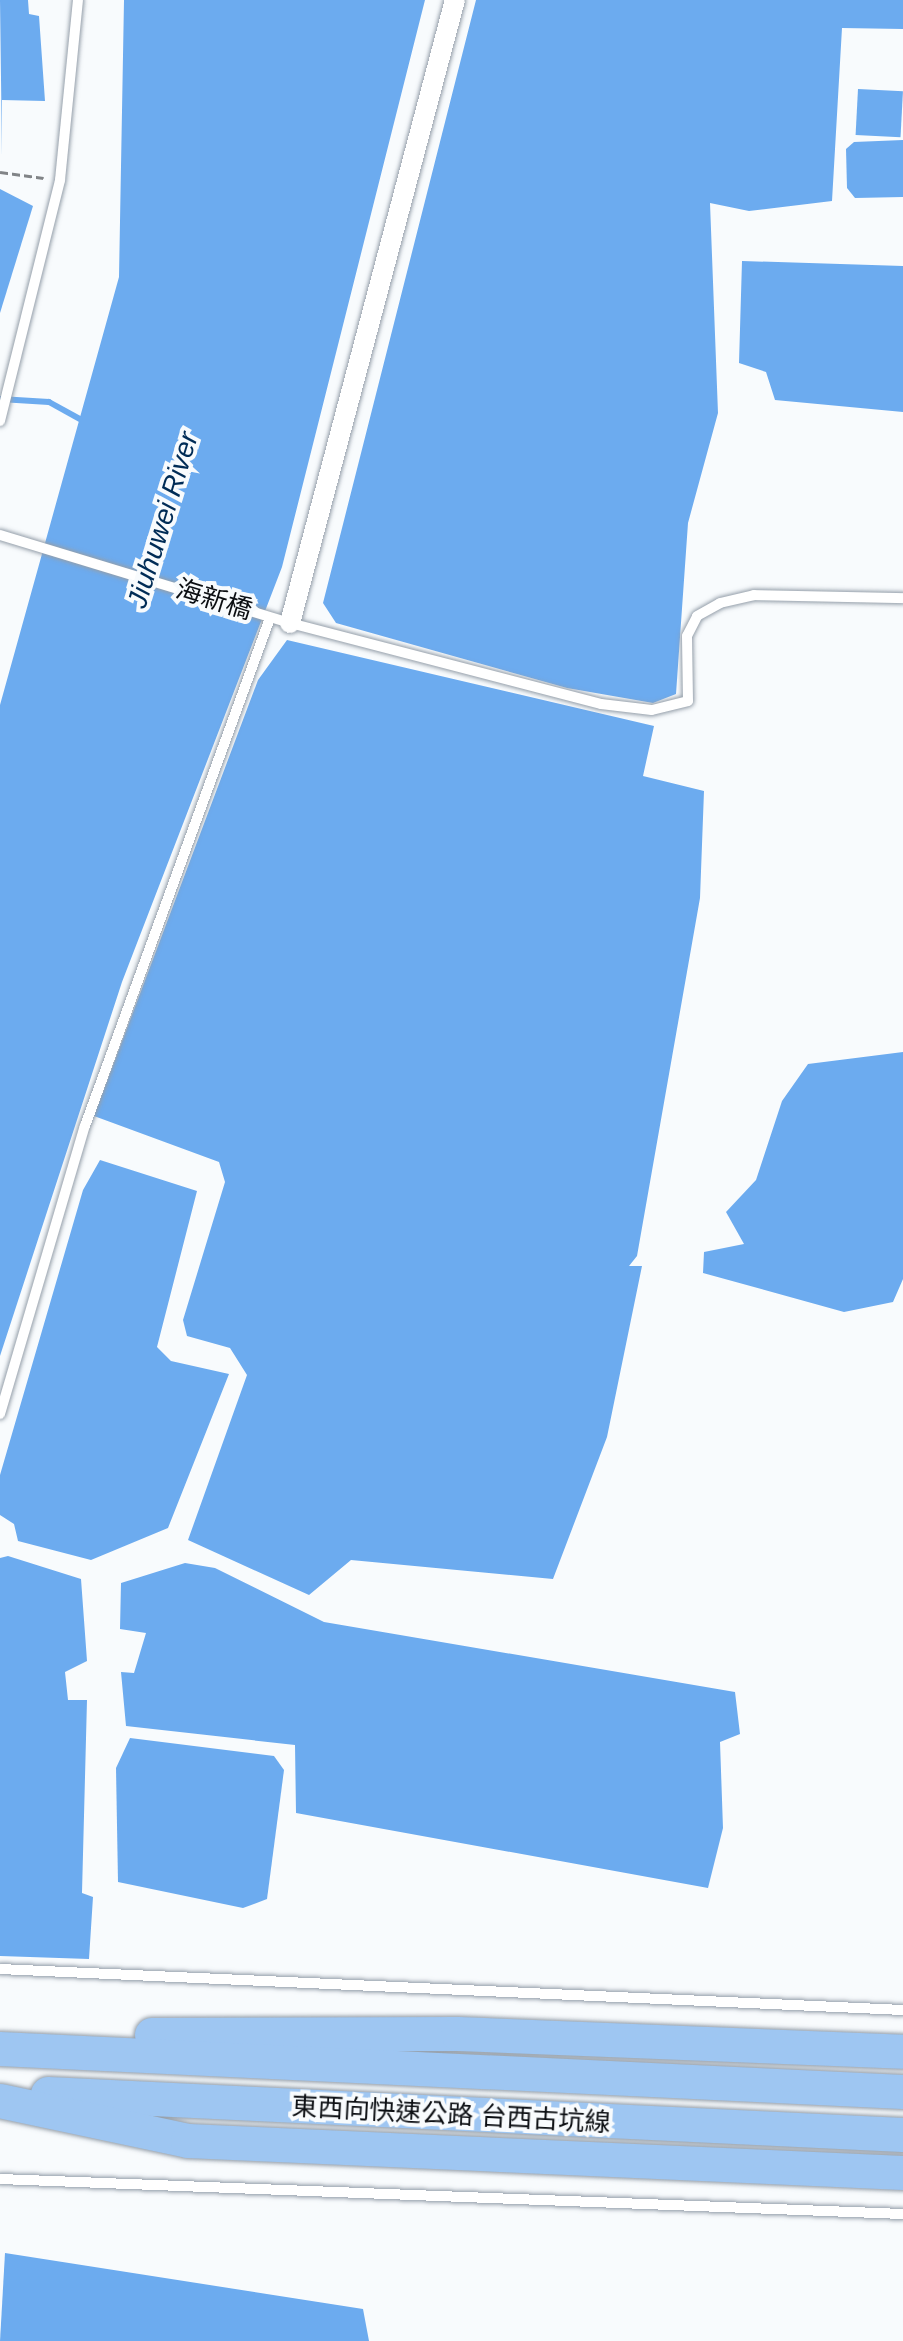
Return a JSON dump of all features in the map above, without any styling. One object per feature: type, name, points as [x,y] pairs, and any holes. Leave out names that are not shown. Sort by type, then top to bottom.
[{"type":"highway","points":[[0,2042],[458,2034],[903,2052]]},
{"type":"highway","name":"東西向快速公路 台西古坑線","points":[[0,2049],[903,2092]]},
{"type":"highway","name":"東西向快速公路 台西古坑線","points":[[0,2091],[903,2135]]},
{"type":"highway","points":[[0,2101],[188,2141],[903,2173]]},
{"type":"street","points":[[280,621],[455,0]]},
{"type":"lane","points":[[0,421],[60,180],[78,0]]},
{"type":"lane","name":"海新橋","points":[[0,535],[280,621],[601,704],[652,710],[688,701],[687,636],[697,616],[720,603],[754,595],[903,598]]},
{"type":"lane","points":[[0,1414],[85,1126],[280,621]]},
{"type":"lane","points":[[0,1969],[903,2010]]},
{"type":"lane","points":[[0,2179],[903,2214]]},
{"type":"path","points":[[0,172],[60,180]]},
{"type":"water","points":[[0,0],[28,0],[29,14],[39,16],[45,101],[2,100],[2,157]]},
{"type":"water","name":"Jiuhuwei River","points":[[124,0],[425,0],[282,567],[122,982],[0,1356],[0,705],[119,277]]},
{"type":"water","points":[[476,0],[903,0],[903,29],[842,28],[832,201],[749,211],[710,203],[718,413],[688,523],[676,694],[653,703],[567,688],[336,623],[323,603]]},
{"type":"water","points":[[858,89],[903,91],[901,137],[856,135]]},
{"type":"water","points":[[903,140],[903,197],[855,198],[847,188],[846,149],[854,142]]},
{"type":"water","points":[[0,189],[33,206],[0,313]]},
{"type":"water","points":[[742,261],[903,266],[903,412],[775,400],[766,372],[739,363]]},
{"type":"water","points":[[287,640],[654,726],[643,776],[704,791],[700,898],[637,1256],[629,1266],[642,1266],[607,1437],[553,1579],[351,1560],[309,1595],[188,1540],[247,1375],[230,1348],[187,1336],[183,1320],[225,1182],[219,1162],[94,1116],[258,680]]},
{"type":"water","points":[[903,1052],[903,1279],[893,1302],[844,1312],[703,1273],[704,1252],[744,1244],[726,1212],[756,1180],[782,1101],[808,1064]]},
{"type":"water","points":[[100,1160],[197,1191],[157,1347],[171,1361],[229,1374],[168,1528],[91,1560],[18,1541],[14,1524],[0,1515],[0,1475],[83,1190]]},
{"type":"water","points":[[8,1556],[81,1579],[87,1661],[65,1672],[68,1700],[87,1700],[82,1893],[93,1897],[89,1959],[0,1956],[0,1558]]},
{"type":"water","points":[[185,1563],[215,1568],[324,1622],[735,1692],[740,1734],[720,1742],[723,1828],[708,1888],[296,1813],[295,1745],[126,1726],[121,1672],[134,1673],[146,1633],[120,1629],[121,1583]]},
{"type":"water","points":[[130,1738],[274,1756],[284,1770],[267,1899],[243,1908],[118,1882],[116,1768]]},
{"type":"water","points":[[5,2253],[363,2309],[369,2341],[0,2341]]},
{"type":"waterway","points":[[0,399],[49,402],[80,419]]}]
